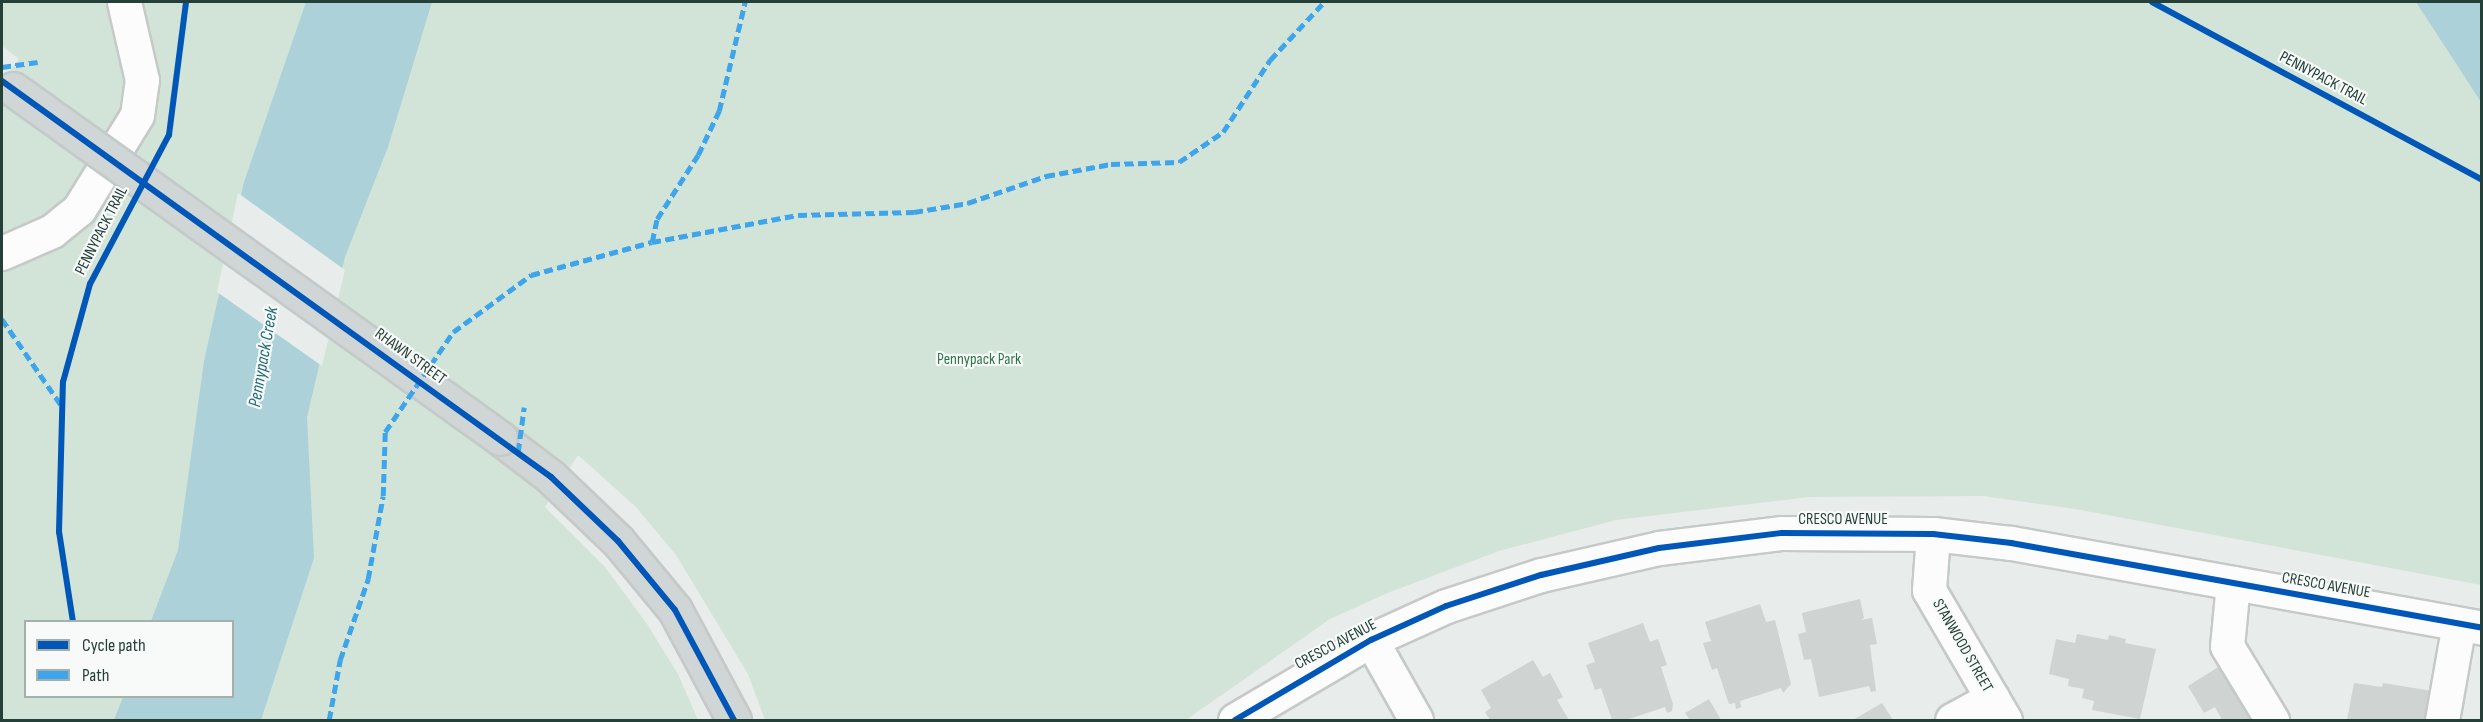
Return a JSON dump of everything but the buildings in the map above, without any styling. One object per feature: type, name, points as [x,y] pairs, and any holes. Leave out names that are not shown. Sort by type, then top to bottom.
[{"type":"main road","name":"RHAWN STREET","points":[[8,85],[551,477],[626,549],[675,610],[734,720]]},
{"type":"street","points":[[2,253],[52,231],[79,209],[137,116],[142,80],[124,2]]},
{"type":"street","name":"CRESCO AVENUE","points":[[1235,720],[1371,640],[1446,606],[1541,575],[1659,549],[1782,533],[1933,534],[2011,543],[2470,626]]},
{"type":"street","name":"STANWOOD STREET","points":[[1933,534],[1929,590],[1998,710]]},
{"type":"street","points":[[2233,583],[2227,646],[2272,720]]},
{"type":"street","points":[[2442,720],[2470,626]]},
{"type":"street","points":[[1371,640],[1416,720]]},
{"type":"street","points":[[1952,720],[1998,710]]},
{"type":"green space","name":"Pennypack Park","points":[[2,2],[2481,2],[2481,585],[2075,509],[1983,496],[1809,497],[1616,520],[1499,551],[1390,592],[1330,619],[1186,720],[765,720],[748,674],[676,555],[636,507],[578,455],[545,507],[605,567],[647,624],[678,674],[698,720],[2,720],[2,81],[19,59],[2,46]]},
{"type":"water","name":"Pennypack Creek","points":[[306,2],[432,2],[388,147],[345,257],[307,417],[314,558],[261,720],[114,720],[123,698],[234,698],[234,620],[151,620],[178,550],[204,361],[244,182]]},
{"type":"water","points":[[2416,2],[2481,2],[2481,102]]},
{"type":"pier","points":[[238,193],[345,270],[322,366],[217,292]]},
{"type":"marked path","points":[[652,242],[657,219],[698,155],[719,111],[745,2]]},
{"type":"marked path","points":[[329,720],[340,660],[368,579],[383,496],[385,432],[453,332],[531,275],[652,242],[798,215],[914,212],[968,203],[1046,176],[1111,164],[1179,162],[1223,132],[1270,60],[1324,2]]},
{"type":"marked path","points":[[2,67],[38,62]]},
{"type":"marked path","points":[[2,319],[61,405]]},
{"type":"marked path","points":[[518,452],[524,407]]},
{"type":"cycle path","name":"PENNYPACK TRAIL","points":[[73,620],[59,532],[63,382],[90,284],[169,135],[186,2]]},
{"type":"cycle path","name":"PENNYPACK TRAIL","points":[[2152,2],[2482,180]]},
{"type":"cycle path","points":[[2,81],[551,477],[618,541],[675,610],[734,720]]},
{"type":"cycle path","points":[[1235,720],[1371,640],[1446,606],[1541,575],[1659,548],[1782,533],[1933,534],[2011,543],[2482,628]]}]
